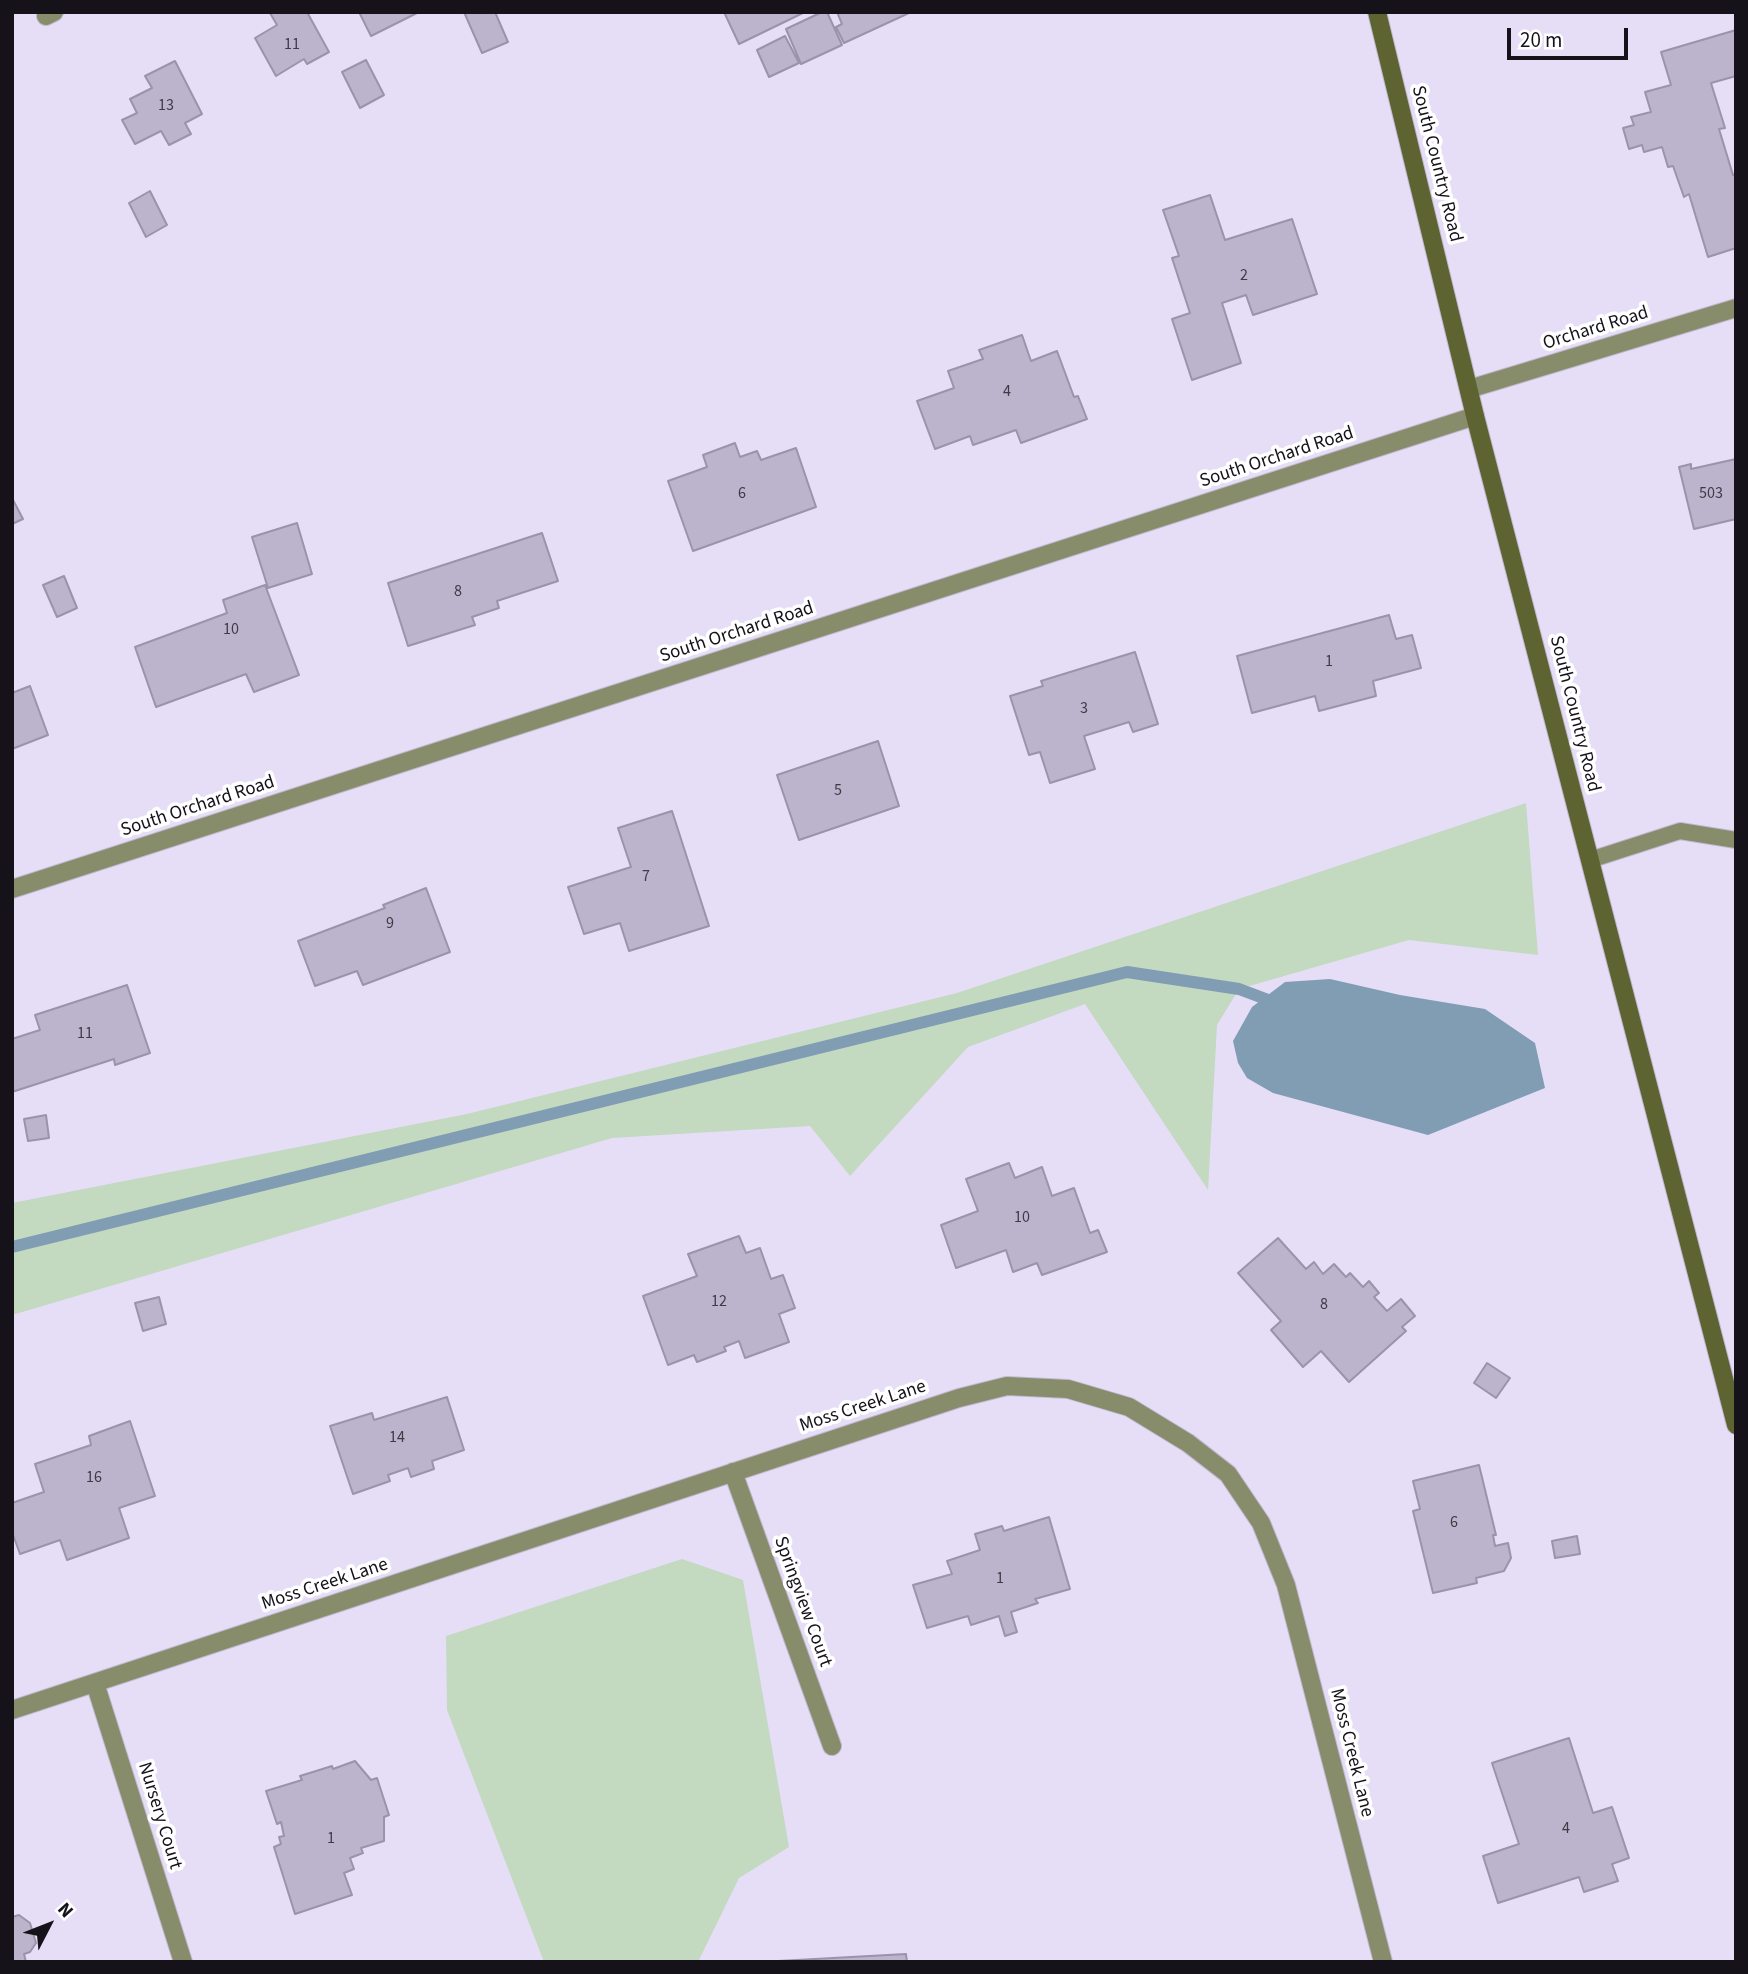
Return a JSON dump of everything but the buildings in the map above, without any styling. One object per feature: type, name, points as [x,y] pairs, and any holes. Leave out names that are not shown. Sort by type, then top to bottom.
[{"type":"main road","name":"South Country Road","points":[[1377,12],[1475,416],[1736,1425]]},
{"type":"street","name":"Orchard Road","points":[[1469,389],[1736,308]]},
{"type":"street","name":"South Orchard Road","points":[[12,889],[1475,416]]},
{"type":"street","name":"Moss Creek Lane","points":[[12,1710],[959,1398],[1007,1386],[1068,1389],[1129,1407],[1188,1443],[1228,1474],[1261,1523],[1286,1585],[1383,1962]]},
{"type":"street","name":"Springview Court","points":[[733,1472],[832,1746]]},
{"type":"street","name":"Nursery Court","points":[[95,1683],[183,1962]]},
{"type":"lane","points":[[1590,860],[1680,831],[1736,840]]},
{"type":"green space","points":[[1526,803],[1538,955],[1409,940],[1239,989],[1217,1025],[1208,1190],[1085,1004],[968,1047],[850,1176],[810,1126],[612,1138],[12,1315],[12,1203],[467,1114],[957,993]]},
{"type":"green space","points":[[682,1559],[743,1580],[789,1847],[739,1878],[698,1962],[544,1962],[447,1710],[446,1636]]},
{"type":"water","points":[[1330,979],[1400,995],[1485,1009],[1535,1043],[1545,1088],[1428,1135],[1273,1093],[1247,1078],[1238,1063],[1233,1041],[1252,1007],[1285,982]]},
{"type":"waterway","points":[[12,1247],[1127,972],[1239,989],[1279,1004]]}]
